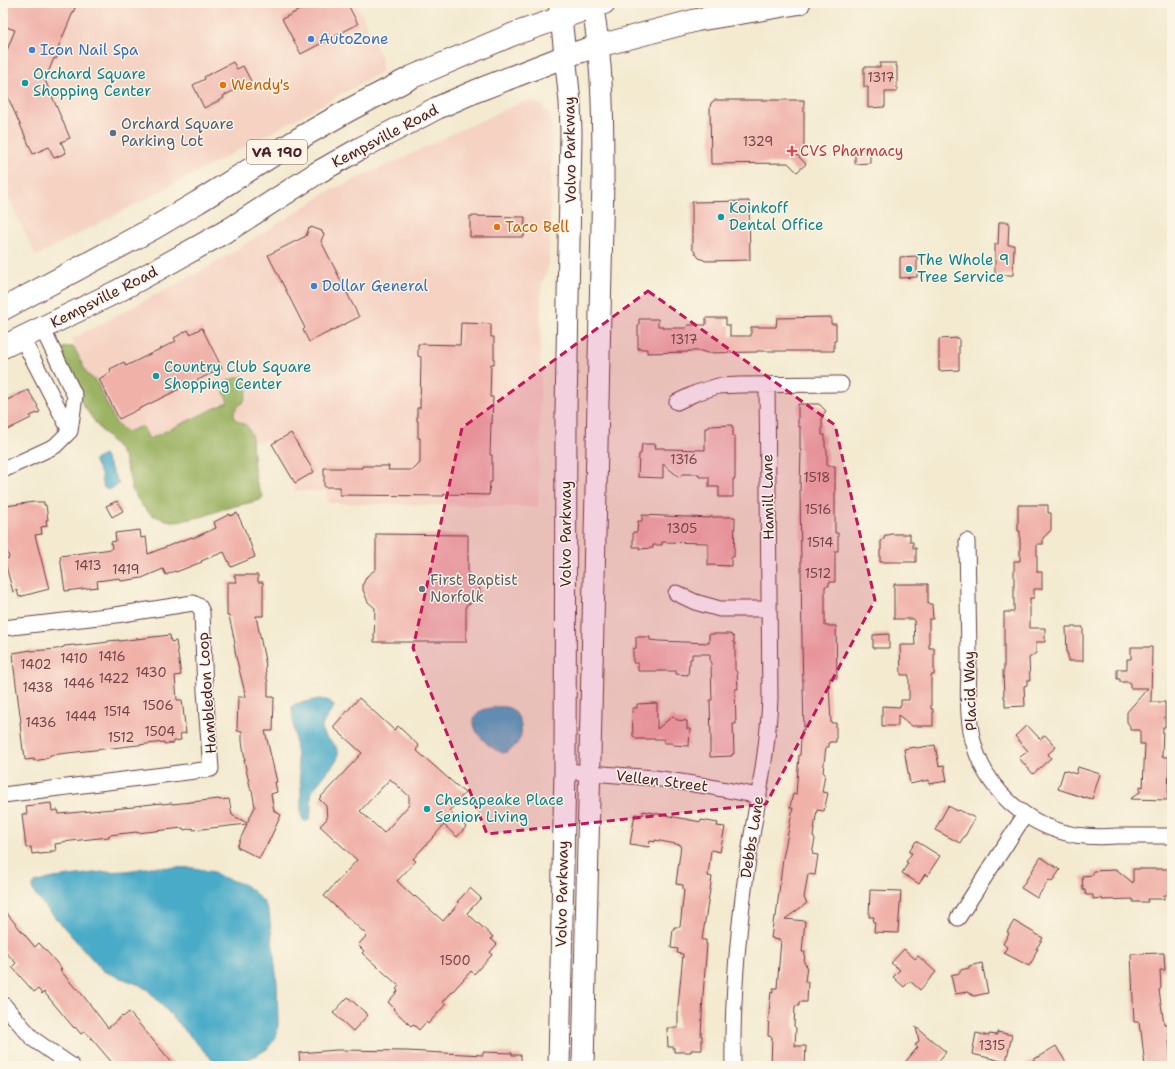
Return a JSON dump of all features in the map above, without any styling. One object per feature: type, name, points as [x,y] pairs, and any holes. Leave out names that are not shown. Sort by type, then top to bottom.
[{"type":"main road","name":"Kempsville Road","points":[[12,342],[118,291],[230,229],[317,173],[361,148],[437,108],[476,91],[566,56],[598,46],[697,20],[799,3]]},
{"type":"main road","name":"Volvo Parkway","points":[[583,1066],[603,181],[603,118],[596,4]]},
{"type":"main road","name":"VA 190","points":[[3,309],[154,228],[305,135],[412,77],[514,34],[560,10],[596,4]]},
{"type":"main road","name":"Volvo Parkway","points":[[559,1066],[565,771],[566,412],[571,152],[570,102],[560,10]]},
{"type":"street","points":[[3,470],[55,446],[70,431],[75,396],[42,328]]},
{"type":"street","points":[[12,342],[70,431]]},
{"type":"street","points":[[677,402],[696,393],[718,386],[841,384]]},
{"type":"street","name":"Hamill Lane","points":[[767,385],[769,609]]},
{"type":"street","name":"Placid Way","points":[[967,541],[968,691],[970,722],[973,741],[980,760],[991,780],[1010,803],[1025,815],[1056,830],[1075,835],[1092,837],[1172,836]]},
{"type":"street","points":[[676,593],[695,602],[720,608],[769,609]]},
{"type":"street","name":"Hambledon Loop","points":[[3,628],[116,615],[193,604],[198,606],[202,612],[212,769],[3,795]]},
{"type":"street","name":"Debbs Lane","points":[[734,1066],[735,995],[739,934],[747,867],[759,796],[769,722],[769,609]]},
{"type":"street","name":"Vellen Street","points":[[565,771],[655,778],[759,796]]},
{"type":"street","points":[[958,918],[1025,815]]},
{"type":"street","points":[[3,1004],[33,1039],[72,1066]]},
{"type":"highlighted area","points":[[648,291],[835,425],[875,600],[766,804],[487,834],[413,648],[462,428]]},
{"type":"shaded area","points":[[3,3],[356,3],[382,59],[381,72],[215,163],[36,256],[3,186]]},
{"type":"shaded area","points":[[524,101],[534,102],[541,105],[549,113],[551,120],[552,146],[549,262],[541,290],[538,507],[328,503],[326,491],[296,491],[266,439],[261,442],[253,441],[248,426],[238,421],[236,418],[236,409],[247,399],[249,387],[247,378],[243,375],[238,375],[227,379],[221,389],[227,401],[149,438],[143,426],[139,426],[127,432],[118,425],[97,381],[87,373],[72,339],[214,264],[331,190],[399,160]]},
{"type":"green space","points":[[65,347],[74,347],[87,374],[96,381],[117,425],[127,432],[143,427],[149,439],[228,402],[222,388],[228,380],[243,376],[246,379],[248,388],[246,398],[236,410],[234,417],[247,426],[251,434],[255,477],[263,497],[260,500],[223,509],[204,516],[176,522],[152,515],[144,508],[132,489],[124,458],[118,448],[100,429],[83,405],[59,351]]},
{"type":"water","points":[[104,455],[119,484],[109,490],[104,488],[101,481],[102,476],[94,460]]},
{"type":"water","points":[[319,699],[330,701],[334,706],[323,723],[322,728],[325,736],[335,745],[338,754],[337,760],[312,791],[310,817],[306,822],[303,820],[301,814],[301,786],[292,707],[295,704]]},
{"type":"water","points":[[495,707],[509,708],[515,712],[521,725],[521,735],[517,744],[504,753],[495,750],[485,742],[477,732],[474,722],[478,713]]},
{"type":"water","points":[[152,867],[194,868],[214,872],[222,877],[245,885],[263,901],[269,913],[277,983],[278,1025],[276,1037],[267,1049],[255,1056],[233,1065],[221,1066],[213,1061],[148,990],[140,985],[103,971],[35,895],[32,888],[35,883],[54,878]]},
{"type":"building","name":"Orchard Square Shopping Center","points":[[3,3],[77,3],[58,48],[60,49],[56,59],[54,58],[45,80],[70,138],[61,142],[66,153],[54,158],[49,147],[33,154],[3,86],[3,60],[15,30],[3,26]]},
{"type":"building","name":"AutoZone","points":[[313,3],[347,3],[358,24],[301,54],[282,19]]},
{"type":"building","name":"Wendy's","points":[[233,62],[237,69],[243,66],[251,81],[223,96],[224,98],[204,108],[193,85],[205,79],[204,77]]},
{"type":"building","points":[[880,63],[896,63],[897,92],[885,92],[885,107],[868,108],[868,87],[864,87],[864,67],[880,67]]},
{"type":"building","name":"CVS Pharmacy","points":[[715,100],[804,100],[804,147],[797,155],[806,164],[797,172],[788,163],[711,164],[710,107],[711,103]]},
{"type":"building","points":[[855,148],[870,148],[870,163],[855,164]]},
{"type":"building","name":"Koinkoff Dental Office","points":[[749,201],[750,260],[706,261],[699,258],[692,248],[692,202]]},
{"type":"building","name":"Taco Bell","points":[[470,216],[525,217],[524,237],[470,237]]},
{"type":"building","points":[[999,222],[1009,222],[1008,245],[1014,245],[1013,275],[995,275],[995,244],[998,244]]},
{"type":"building","name":"Dollar General","points":[[311,227],[322,231],[324,234],[321,241],[359,317],[309,342],[303,330],[305,328],[268,255],[306,236],[309,228],[310,229]]},
{"type":"building","name":"The Whole 9 Tree Service","points":[[917,256],[917,277],[900,278],[900,257]]},
{"type":"building","points":[[831,317],[831,324],[836,324],[836,341],[834,341],[834,351],[757,351],[707,353],[701,351],[688,351],[647,353],[647,349],[638,349],[639,319],[658,319],[658,326],[663,326],[663,328],[686,328],[688,325],[706,325],[706,318],[726,318],[726,325],[730,325],[730,336],[751,336],[751,327],[776,327],[777,318]]},
{"type":"building","points":[[461,323],[491,324],[491,337],[494,337],[494,364],[491,364],[490,397],[493,397],[490,455],[492,455],[492,482],[490,482],[489,495],[340,495],[340,487],[324,487],[324,468],[389,466],[388,470],[413,470],[420,463],[420,438],[418,438],[417,408],[420,408],[421,357],[418,356],[418,344],[460,345]]},
{"type":"building","name":"Country Club Square Shopping Center","points":[[202,328],[222,368],[119,419],[99,379],[111,372],[110,369],[124,362],[126,366],[176,341],[174,338],[188,330],[190,334]]},
{"type":"building","points":[[959,338],[959,370],[939,371],[939,339]]},
{"type":"building","points":[[28,390],[40,412],[30,416],[31,418],[3,431],[3,402]]},
{"type":"building","points":[[798,404],[819,404],[826,411],[822,416],[822,435],[825,435],[827,466],[835,466],[835,533],[838,533],[838,551],[835,551],[835,582],[829,582],[829,586],[825,586],[825,626],[836,626],[837,678],[830,678],[829,683],[831,723],[836,723],[836,742],[829,742],[829,747],[826,747],[823,772],[825,774],[822,792],[828,793],[824,811],[817,810],[813,836],[815,839],[812,854],[818,855],[815,875],[808,874],[804,898],[807,903],[785,919],[805,921],[802,952],[805,952],[804,963],[807,966],[805,982],[808,982],[807,1002],[799,1002],[799,1006],[795,1006],[794,1026],[796,1028],[795,1046],[806,1046],[805,1065],[771,1066],[772,1037],[768,1036],[769,1012],[771,992],[773,993],[773,988],[777,988],[781,940],[771,938],[774,917],[776,917],[783,858],[793,808],[790,808],[791,802],[793,794],[796,795],[801,735],[802,730],[804,730],[800,487],[801,450],[800,426],[798,426]]},
{"type":"building","points":[[732,425],[733,436],[735,436],[735,479],[733,479],[733,497],[719,497],[719,487],[709,487],[709,477],[699,477],[699,474],[683,474],[679,477],[663,464],[663,478],[638,477],[639,454],[641,454],[642,444],[656,444],[655,448],[664,449],[705,450],[705,428],[709,428],[709,426]]},
{"type":"building","points":[[291,433],[314,472],[295,483],[272,444]]},
{"type":"building","points":[[117,501],[123,511],[112,517],[106,506]]},
{"type":"building","points":[[34,502],[44,502],[44,505],[46,505],[48,520],[46,520],[47,526],[41,527],[42,534],[35,535],[49,589],[19,597],[17,590],[13,592],[4,559],[9,558],[3,536],[3,507]]},
{"type":"building","points":[[1018,505],[1048,505],[1048,513],[1051,513],[1051,530],[1043,538],[1043,544],[1037,544],[1037,572],[1042,572],[1042,589],[1034,589],[1034,598],[1030,598],[1030,628],[1045,628],[1045,642],[1036,642],[1036,653],[1029,658],[1030,681],[1027,681],[1027,685],[1024,686],[1025,706],[1005,707],[1003,670],[1004,612],[1014,612],[1014,561],[1020,561]]},
{"type":"building","points":[[237,513],[255,557],[231,567],[224,552],[166,575],[163,569],[142,578],[121,581],[120,578],[97,581],[98,587],[65,591],[60,556],[112,549],[111,542],[116,541],[115,533],[140,530],[141,538],[146,537],[148,554],[216,528],[214,522],[230,514],[230,516]]},
{"type":"building","points":[[642,515],[710,518],[735,517],[734,557],[731,557],[731,566],[708,565],[708,543],[662,542],[662,545],[653,545],[653,548],[639,549],[640,547],[633,547],[633,532],[637,532],[638,521],[642,521]]},
{"type":"building","name":"First Baptist Norfolk","points":[[376,534],[468,535],[468,574],[479,584],[480,594],[477,600],[466,605],[466,642],[374,642],[375,608],[368,602],[363,590],[363,584],[367,576],[376,569]]},
{"type":"building","points":[[910,534],[910,542],[913,542],[913,548],[916,548],[916,562],[880,562],[881,541],[884,539],[885,535]]},
{"type":"building","points":[[234,575],[258,575],[258,582],[263,582],[263,616],[256,616],[266,666],[268,697],[274,697],[273,731],[265,731],[277,782],[275,782],[277,792],[271,794],[274,811],[281,815],[259,858],[237,847],[247,824],[193,830],[193,828],[184,830],[183,828],[109,835],[109,837],[62,842],[55,844],[56,851],[50,851],[51,853],[32,854],[31,847],[26,848],[22,814],[27,814],[26,806],[51,803],[52,811],[58,810],[59,814],[162,803],[172,804],[229,799],[232,815],[247,823],[255,807],[244,760],[242,731],[237,731],[238,697],[246,697],[236,657],[235,643],[229,616],[227,616],[227,582],[237,582]]},
{"type":"building","points":[[894,584],[928,584],[928,604],[932,604],[933,619],[929,619],[929,648],[934,648],[934,675],[931,675],[931,709],[933,709],[933,726],[912,726],[898,715],[898,726],[882,726],[882,706],[900,707],[901,700],[909,700],[909,675],[901,675],[900,645],[915,645],[914,619],[894,619]]},
{"type":"building","points":[[1066,627],[1083,627],[1083,661],[1068,661]]},
{"type":"building","points":[[709,634],[730,634],[734,637],[735,670],[737,672],[738,689],[735,689],[736,724],[733,724],[734,754],[732,754],[732,756],[710,757],[710,700],[712,700],[710,654],[692,654],[688,675],[676,674],[676,671],[638,671],[638,663],[633,663],[633,649],[636,648],[636,637],[650,637],[650,640],[658,641],[709,643]]},
{"type":"building","points":[[889,634],[889,648],[873,648],[873,635]]},
{"type":"building","points":[[170,635],[171,642],[176,641],[181,675],[175,676],[177,700],[182,700],[186,733],[180,734],[181,740],[174,741],[174,743],[164,744],[164,742],[50,755],[50,757],[45,759],[34,761],[34,759],[25,760],[13,653]]},
{"type":"building","points":[[1131,647],[1152,647],[1151,702],[1165,702],[1165,727],[1163,727],[1162,757],[1169,757],[1168,800],[1130,799],[1140,792],[1140,786],[1143,787],[1145,744],[1140,744],[1140,730],[1130,730],[1130,726],[1127,722],[1127,712],[1148,688],[1130,688],[1130,682],[1120,682],[1120,679],[1117,679],[1117,669],[1127,669],[1127,659],[1131,659]]},
{"type":"building","points":[[359,698],[394,730],[398,726],[419,746],[416,750],[465,793],[449,811],[466,827],[457,837],[444,825],[413,859],[416,861],[397,881],[443,921],[470,888],[481,898],[467,913],[493,937],[491,939],[497,944],[490,952],[492,955],[474,974],[471,971],[443,1002],[446,1004],[428,1024],[426,1022],[419,1030],[413,1024],[411,1026],[393,1009],[394,1008],[388,1002],[398,991],[396,989],[399,986],[362,953],[364,951],[358,945],[367,935],[324,896],[357,860],[320,826],[327,819],[326,806],[319,799],[362,753],[333,727]],"holes":[[[390,779],[409,796],[409,805],[384,833],[360,811]]]},
{"type":"building","points":[[657,703],[657,729],[673,716],[677,720],[687,721],[687,729],[690,729],[689,746],[664,743],[664,739],[636,739],[633,736],[632,708],[637,708],[637,704]]},
{"type":"building","points":[[1027,725],[1040,739],[1045,735],[1056,747],[1048,754],[1051,758],[1033,774],[1019,758],[1028,751],[1015,736]]},
{"type":"building","points":[[935,745],[939,766],[944,765],[947,781],[929,784],[929,780],[910,784],[904,749]]},
{"type":"building","points":[[1078,767],[1100,774],[1092,799],[1058,789],[1064,770],[1076,774]]},
{"type":"building","points":[[948,806],[975,818],[960,843],[935,830]]},
{"type":"building","points":[[643,811],[701,822],[701,820],[718,823],[717,826],[725,827],[720,852],[711,850],[708,876],[712,877],[702,940],[706,940],[707,944],[701,1036],[702,1050],[691,1050],[691,1052],[674,1052],[674,1047],[668,1047],[667,1028],[678,1028],[678,1006],[683,954],[677,953],[678,949],[671,948],[673,929],[674,927],[680,927],[684,890],[683,885],[676,884],[681,845],[655,840],[655,842],[650,841],[649,847],[630,844],[635,814],[643,815]]},
{"type":"building","points":[[916,841],[940,856],[927,876],[925,874],[919,884],[902,873],[908,863],[906,862],[912,853],[909,852]]},
{"type":"building","points":[[1041,857],[1060,870],[1052,882],[1049,880],[1037,898],[1021,888]]},
{"type":"building","points":[[1116,869],[1133,883],[1133,869],[1172,869],[1172,892],[1169,892],[1169,895],[1164,895],[1164,899],[1147,899],[1148,902],[1133,902],[1133,899],[1093,899],[1093,895],[1086,895],[1085,890],[1083,890],[1082,876],[1093,875],[1093,871]]},
{"type":"building","points":[[870,890],[901,891],[898,933],[874,932],[874,917],[869,917]]},
{"type":"building","points":[[3,909],[35,947],[39,943],[49,954],[62,969],[60,970],[76,989],[77,988],[108,1028],[129,1012],[175,1066],[115,1066],[85,1031],[81,1034],[75,1027],[74,1028],[44,992],[42,994],[38,989],[34,992],[12,967],[16,963],[3,949]]},
{"type":"building","points":[[1014,921],[1043,938],[1036,949],[1038,949],[1029,966],[1004,953],[1007,947],[1003,944],[1009,933],[1007,932]]},
{"type":"building","points":[[904,949],[915,959],[918,956],[936,972],[920,990],[910,981],[904,987],[893,977],[900,970],[891,963]]},
{"type":"building","points":[[1164,953],[1165,970],[1160,970],[1161,988],[1159,990],[1164,1024],[1168,1024],[1171,1066],[1145,1066],[1139,1022],[1134,1022],[1131,954]]},
{"type":"building","points":[[982,963],[988,993],[974,996],[967,992],[955,994],[951,975],[960,973],[960,970],[969,968],[969,966]]},
{"type":"building","points":[[348,997],[368,1015],[353,1031],[333,1013]]},
{"type":"building","points":[[916,1027],[946,1052],[937,1063],[935,1061],[931,1066],[902,1066],[918,1047],[915,1045],[919,1041]]},
{"type":"building","points":[[997,1032],[1012,1035],[1006,1062],[972,1054],[976,1033],[989,1036],[989,1034],[997,1035]]},
{"type":"building","points":[[1056,1046],[1068,1066],[1023,1066]]},
{"type":"building","points":[[337,1050],[406,1051],[483,1055],[483,1052],[512,1053],[512,1055],[521,1055],[521,1066],[300,1066],[299,1053]]},
{"type":"place","name":"AutoZone","points":[[311,39]]},
{"type":"place","name":"Icon Nail Spa","points":[[32,50]]},
{"type":"place","name":"Orchard Square Shopping Center","points":[[25,83]]},
{"type":"place","name":"Wendy's","points":[[223,85]]},
{"type":"place","name":"Orchard Square Parking Lot","points":[[113,133]]},
{"type":"place","name":"CVS Pharmacy","points":[[792,151]]},
{"type":"place","name":"Koinkoff Dental Office","points":[[721,217]]},
{"type":"place","name":"Taco Bell","points":[[497,227]]},
{"type":"place","name":"The Whole 9 Tree Service","points":[[909,269]]},
{"type":"place","name":"Dollar General","points":[[314,286]]},
{"type":"place","name":"Country Club Square Shopping Center","points":[[156,376]]},
{"type":"place","name":"First Baptist Norfolk","points":[[422,589]]},
{"type":"place","name":"Chesapeake Place Senior Living","points":[[427,809]]}]
